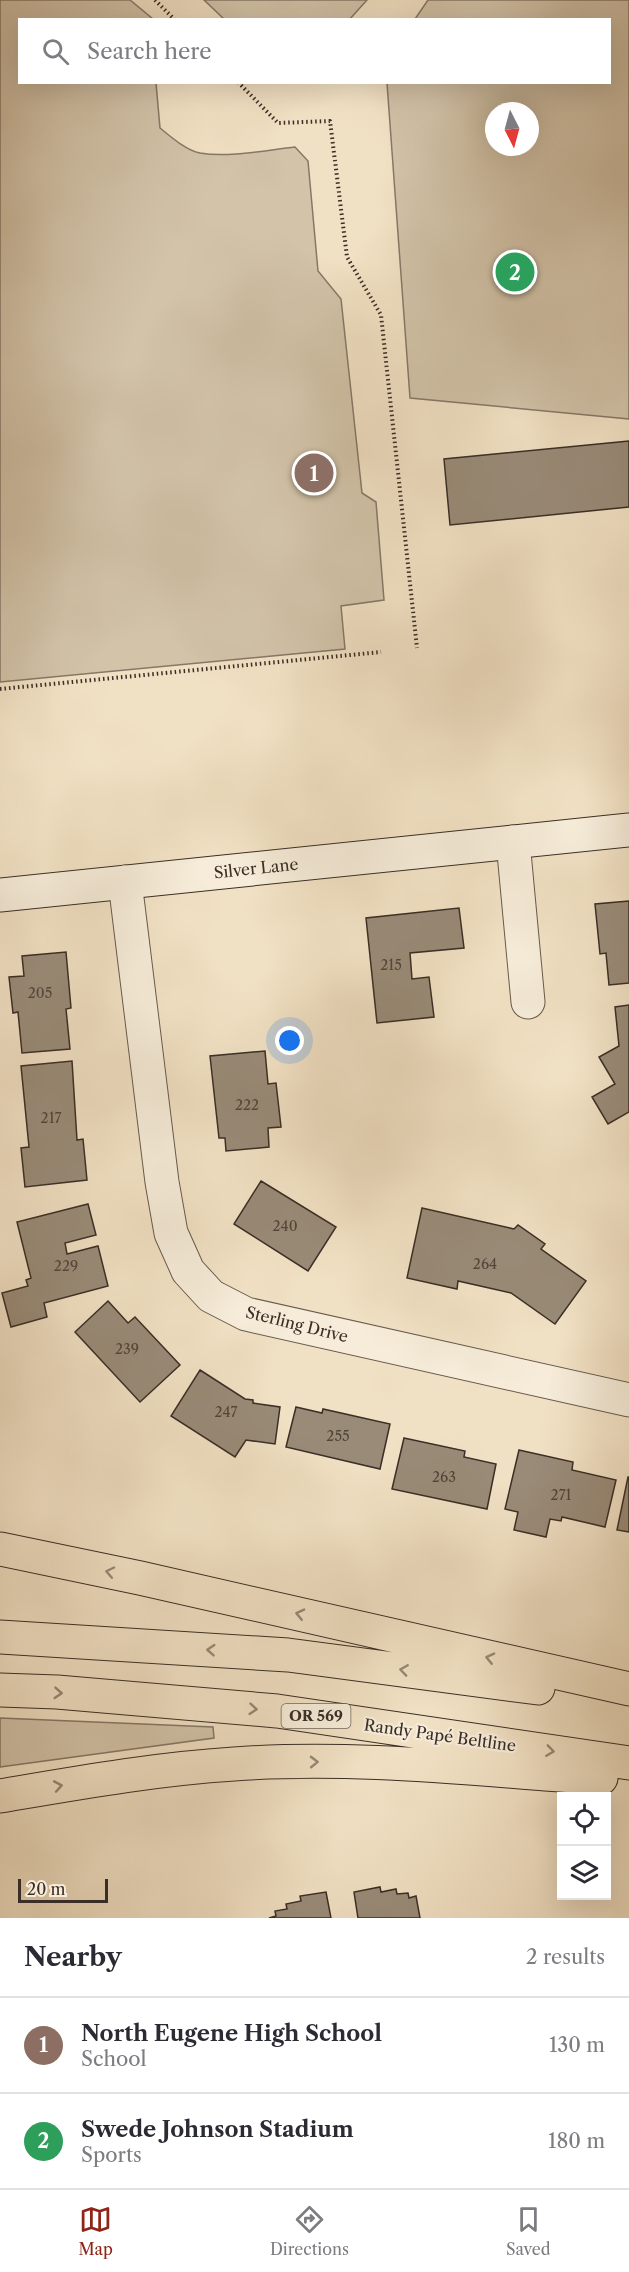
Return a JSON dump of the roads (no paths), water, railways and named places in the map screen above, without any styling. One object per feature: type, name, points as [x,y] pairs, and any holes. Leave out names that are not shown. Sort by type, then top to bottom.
[{"type":"highway","points":[[0,1549],[140,1578],[629,1689]]},
{"type":"highway","points":[[0,1637],[288,1655],[629,1700]]},
{"type":"highway","name":"Randy Papé Beltline","points":[[0,1690],[57,1692],[277,1711],[629,1763]]},
{"type":"highway","points":[[0,1796],[106,1778],[234,1764],[344,1762],[629,1780]]},
{"type":"street","name":"Silver Lane","points":[[0,895],[629,830]]},
{"type":"street","points":[[513,842],[528,1002]]},
{"type":"street","name":"Sterling Drive","points":[[125,882],[162,1182],[171,1233],[188,1271],[211,1296],[246,1314],[629,1400]]},
{"type":"place","name":"Swede Johnson Stadium","points":[[515,272]]},
{"type":"place","name":"North Eugene High School","points":[[314,473]]}]
